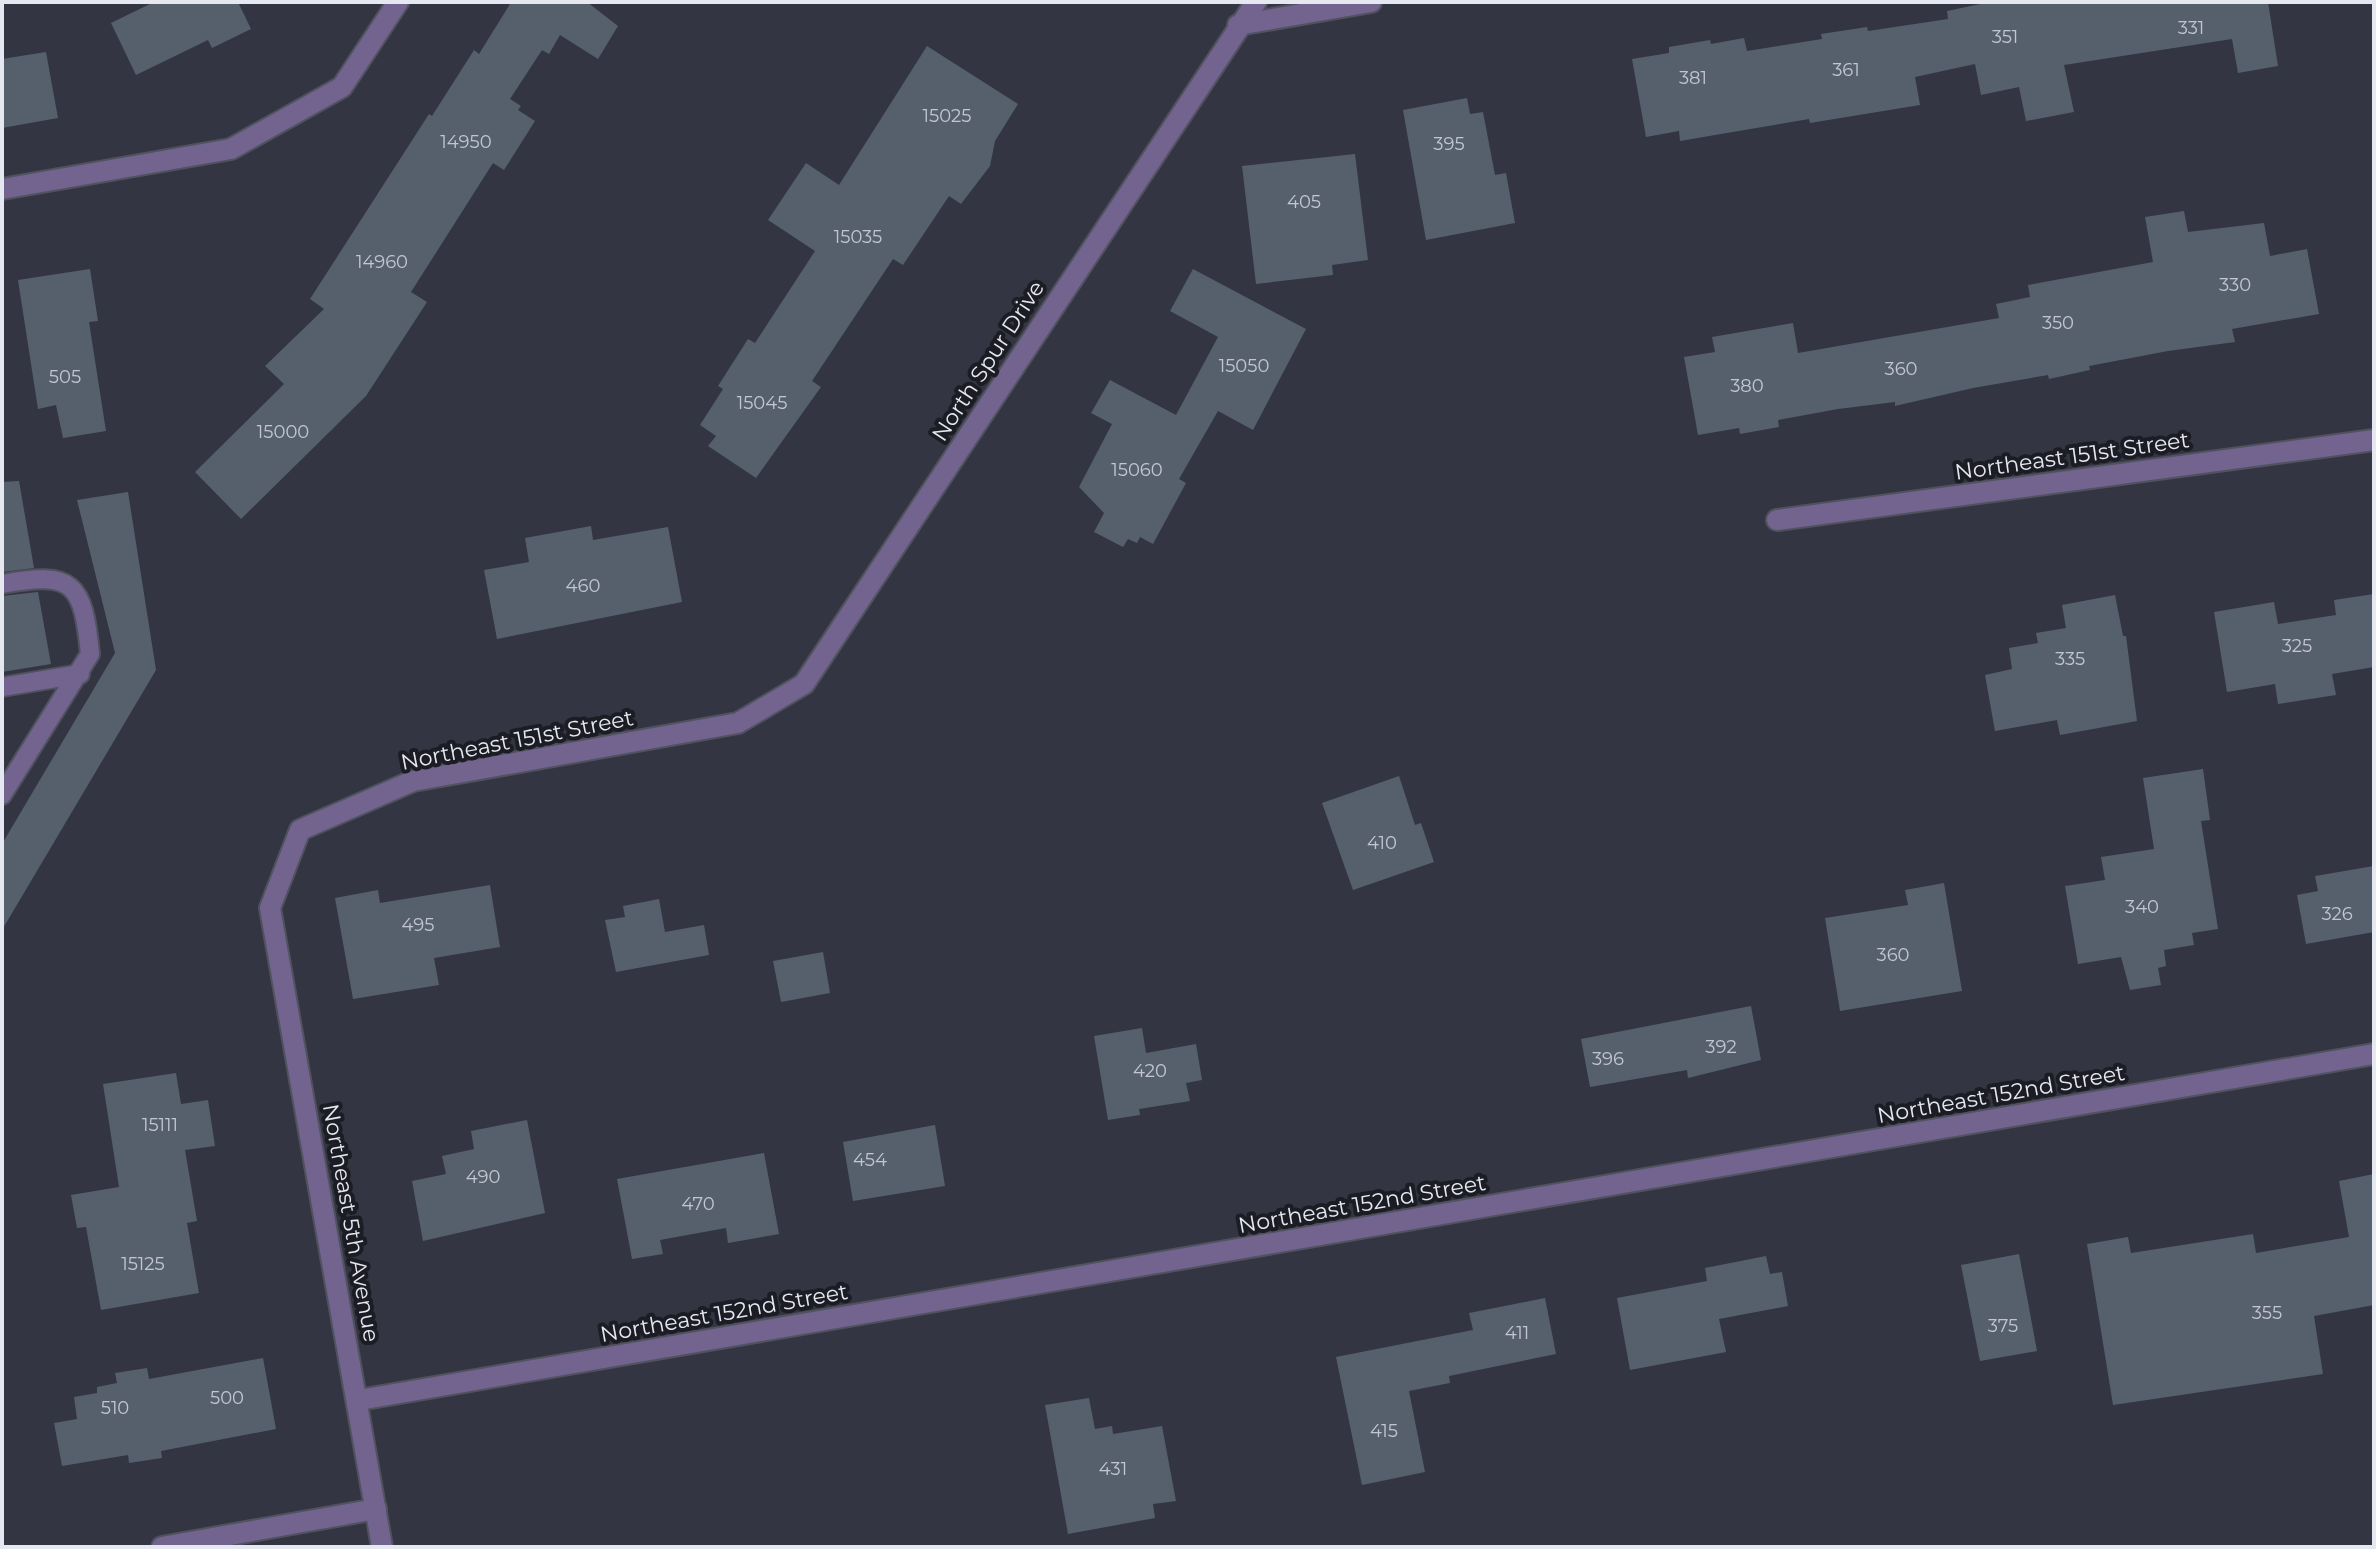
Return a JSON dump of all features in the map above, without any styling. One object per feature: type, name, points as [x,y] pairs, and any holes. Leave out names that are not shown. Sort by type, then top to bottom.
[{"type":"street","points":[[2,189],[231,149],[342,87],[398,2]]},
{"type":"street","name":"North Spur Drive","points":[[738,723],[804,684],[1256,2]]},
{"type":"street","points":[[1238,25],[1371,2]]},
{"type":"street","name":"Northeast 151st Street","points":[[1777,520],[2374,440]]},
{"type":"street","name":"Northeast 151st Street","points":[[270,908],[300,830],[413,781],[738,723]]},
{"type":"street","name":"Northeast 5th Avenue","points":[[270,908],[359,1400],[382,1547]]},
{"type":"street","name":"Northeast 152nd Street","points":[[359,1400],[2374,1054]]},
{"type":"street","points":[[162,1547],[376,1509]]},
{"type":"lane","points":[[2,584],[42,577],[63,580],[78,595],[90,654],[80,674],[10,772],[2,795]]},
{"type":"lane","points":[[2,687],[80,674]]},
{"type":"building","points":[[154,2],[238,2],[251,29],[212,48],[208,40],[136,75],[111,23]]},
{"type":"building","points":[[507,2],[587,2],[618,26],[598,59],[560,35],[549,54],[542,50],[510,99],[521,106],[518,110],[535,121],[504,170],[493,163],[411,292],[427,302],[366,396],[241,519],[195,472],[284,384],[265,366],[324,309],[310,299],[429,114],[432,116],[474,50],[479,54],[510,4]]},
{"type":"building","points":[[1990,2],[2268,2],[2278,66],[2238,73],[2232,39],[2064,65],[2074,112],[2026,121],[2019,87],[1981,95],[1975,64],[1915,77],[1920,105],[1810,123],[1809,119],[1680,141],[1679,131],[1646,137],[1632,59],[1669,53],[1669,47],[1710,40],[1711,44],[1744,38],[1747,51],[1822,39],[1821,34],[1867,27],[1868,31],[1948,19],[1947,11]]},
{"type":"building","points":[[927,46],[1018,104],[995,141],[990,166],[961,204],[949,196],[903,265],[893,259],[812,381],[821,387],[756,478],[708,446],[716,436],[700,425],[723,389],[718,386],[748,339],[755,343],[815,251],[768,220],[806,163],[839,185]]},
{"type":"building","points":[[46,52],[58,118],[2,128],[2,59]]},
{"type":"building","points":[[1467,98],[1470,114],[1483,112],[1495,175],[1506,173],[1515,223],[1426,240],[1403,110]]},
{"type":"building","points":[[1355,154],[1368,260],[1332,265],[1333,275],[1256,284],[1242,166]]},
{"type":"building","points":[[2184,211],[2188,232],[2264,223],[2270,256],[2307,249],[2319,314],[2232,329],[2235,342],[2089,366],[2090,370],[2049,379],[2048,375],[1973,388],[1895,406],[1895,402],[1838,409],[1778,420],[1779,427],[1740,434],[1739,428],[1698,435],[1684,357],[1715,352],[1712,337],[1793,323],[1798,353],[1999,318],[1996,304],[2030,297],[2028,285],[2153,262],[2145,217]]},
{"type":"building","points":[[90,269],[98,321],[89,322],[106,431],[63,438],[56,405],[38,409],[18,280]]},
{"type":"building","points":[[1193,269],[1306,329],[1253,430],[1218,411],[1179,479],[1186,483],[1153,544],[1140,537],[1137,543],[1128,539],[1123,547],[1094,532],[1104,513],[1079,487],[1112,424],[1091,413],[1110,380],[1176,415],[1218,337],[1170,311]]},
{"type":"building","points":[[19,481],[34,568],[2,572],[2,482]]},
{"type":"building","points":[[128,492],[156,670],[2,930],[2,844],[115,653],[77,500]]},
{"type":"building","points":[[591,526],[593,540],[668,527],[682,602],[497,639],[484,570],[529,562],[525,538]]},
{"type":"building","points":[[38,592],[51,664],[2,672],[2,596]]},
{"type":"building","points":[[2374,594],[2374,667],[2332,674],[2336,695],[2278,704],[2275,684],[2227,692],[2214,612],[2274,602],[2278,624],[2336,615],[2334,600]]},
{"type":"building","points":[[2115,595],[2123,636],[2126,636],[2137,721],[2060,735],[2057,720],[1995,731],[1985,675],[2012,669],[2009,648],[2038,643],[2036,633],[2066,628],[2062,605]]},
{"type":"building","points":[[2203,769],[2210,820],[2201,821],[2218,929],[2192,933],[2194,945],[2164,950],[2166,966],[2158,968],[2161,985],[2130,990],[2121,957],[2078,964],[2065,886],[2105,880],[2101,857],[2154,849],[2143,778]]},
{"type":"building","points":[[1399,776],[1415,825],[1421,823],[1434,862],[1353,890],[1322,803]]},
{"type":"building","points":[[2374,866],[2374,932],[2306,944],[2297,895],[2318,891],[2315,876]]},
{"type":"building","points":[[1944,883],[1962,991],[1840,1011],[1825,918],[1908,905],[1905,890]]},
{"type":"building","points":[[490,885],[500,947],[434,958],[439,985],[353,999],[335,898],[378,890],[380,903]]},
{"type":"building","points":[[659,899],[665,932],[704,925],[709,955],[616,972],[605,920],[625,917],[623,906]]},
{"type":"building","points":[[823,952],[830,993],[781,1002],[773,961]]},
{"type":"building","points":[[1751,1006],[1761,1060],[1688,1078],[1687,1070],[1590,1087],[1581,1039]]},
{"type":"building","points":[[1142,1028],[1146,1053],[1196,1044],[1202,1080],[1186,1083],[1190,1101],[1139,1109],[1140,1115],[1108,1120],[1094,1036]]},
{"type":"building","points":[[176,1073],[181,1104],[208,1100],[215,1146],[185,1150],[197,1221],[187,1223],[199,1293],[101,1310],[86,1227],[77,1228],[71,1195],[119,1187],[103,1084]]},
{"type":"building","points":[[527,1120],[545,1213],[423,1241],[412,1181],[446,1174],[442,1156],[474,1149],[471,1131]]},
{"type":"building","points":[[935,1125],[945,1186],[853,1201],[843,1142]]},
{"type":"building","points":[[764,1153],[779,1234],[728,1243],[726,1228],[660,1240],[663,1254],[632,1259],[617,1179]]},
{"type":"building","points":[[2374,1174],[2374,1305],[2314,1316],[2323,1374],[2113,1405],[2087,1244],[2128,1237],[2131,1253],[2253,1234],[2256,1253],[2349,1237],[2339,1181]]},
{"type":"building","points":[[2019,1254],[2037,1351],[1980,1361],[1961,1265]]},
{"type":"building","points":[[1766,1256],[1770,1274],[1782,1272],[1788,1306],[1719,1319],[1726,1352],[1630,1370],[1617,1298],[1707,1281],[1705,1268]]},
{"type":"building","points":[[1545,1298],[1556,1354],[1449,1376],[1450,1383],[1409,1391],[1425,1472],[1362,1485],[1336,1357],[1473,1330],[1469,1313]]},
{"type":"building","points":[[263,1358],[276,1429],[161,1451],[162,1458],[129,1463],[128,1455],[62,1466],[54,1423],[77,1419],[74,1397],[97,1393],[97,1387],[117,1383],[115,1373],[147,1368],[149,1379]]},
{"type":"building","points":[[1089,1398],[1095,1429],[1112,1426],[1113,1434],[1162,1426],[1176,1501],[1153,1504],[1155,1518],[1068,1534],[1045,1405]]}]
